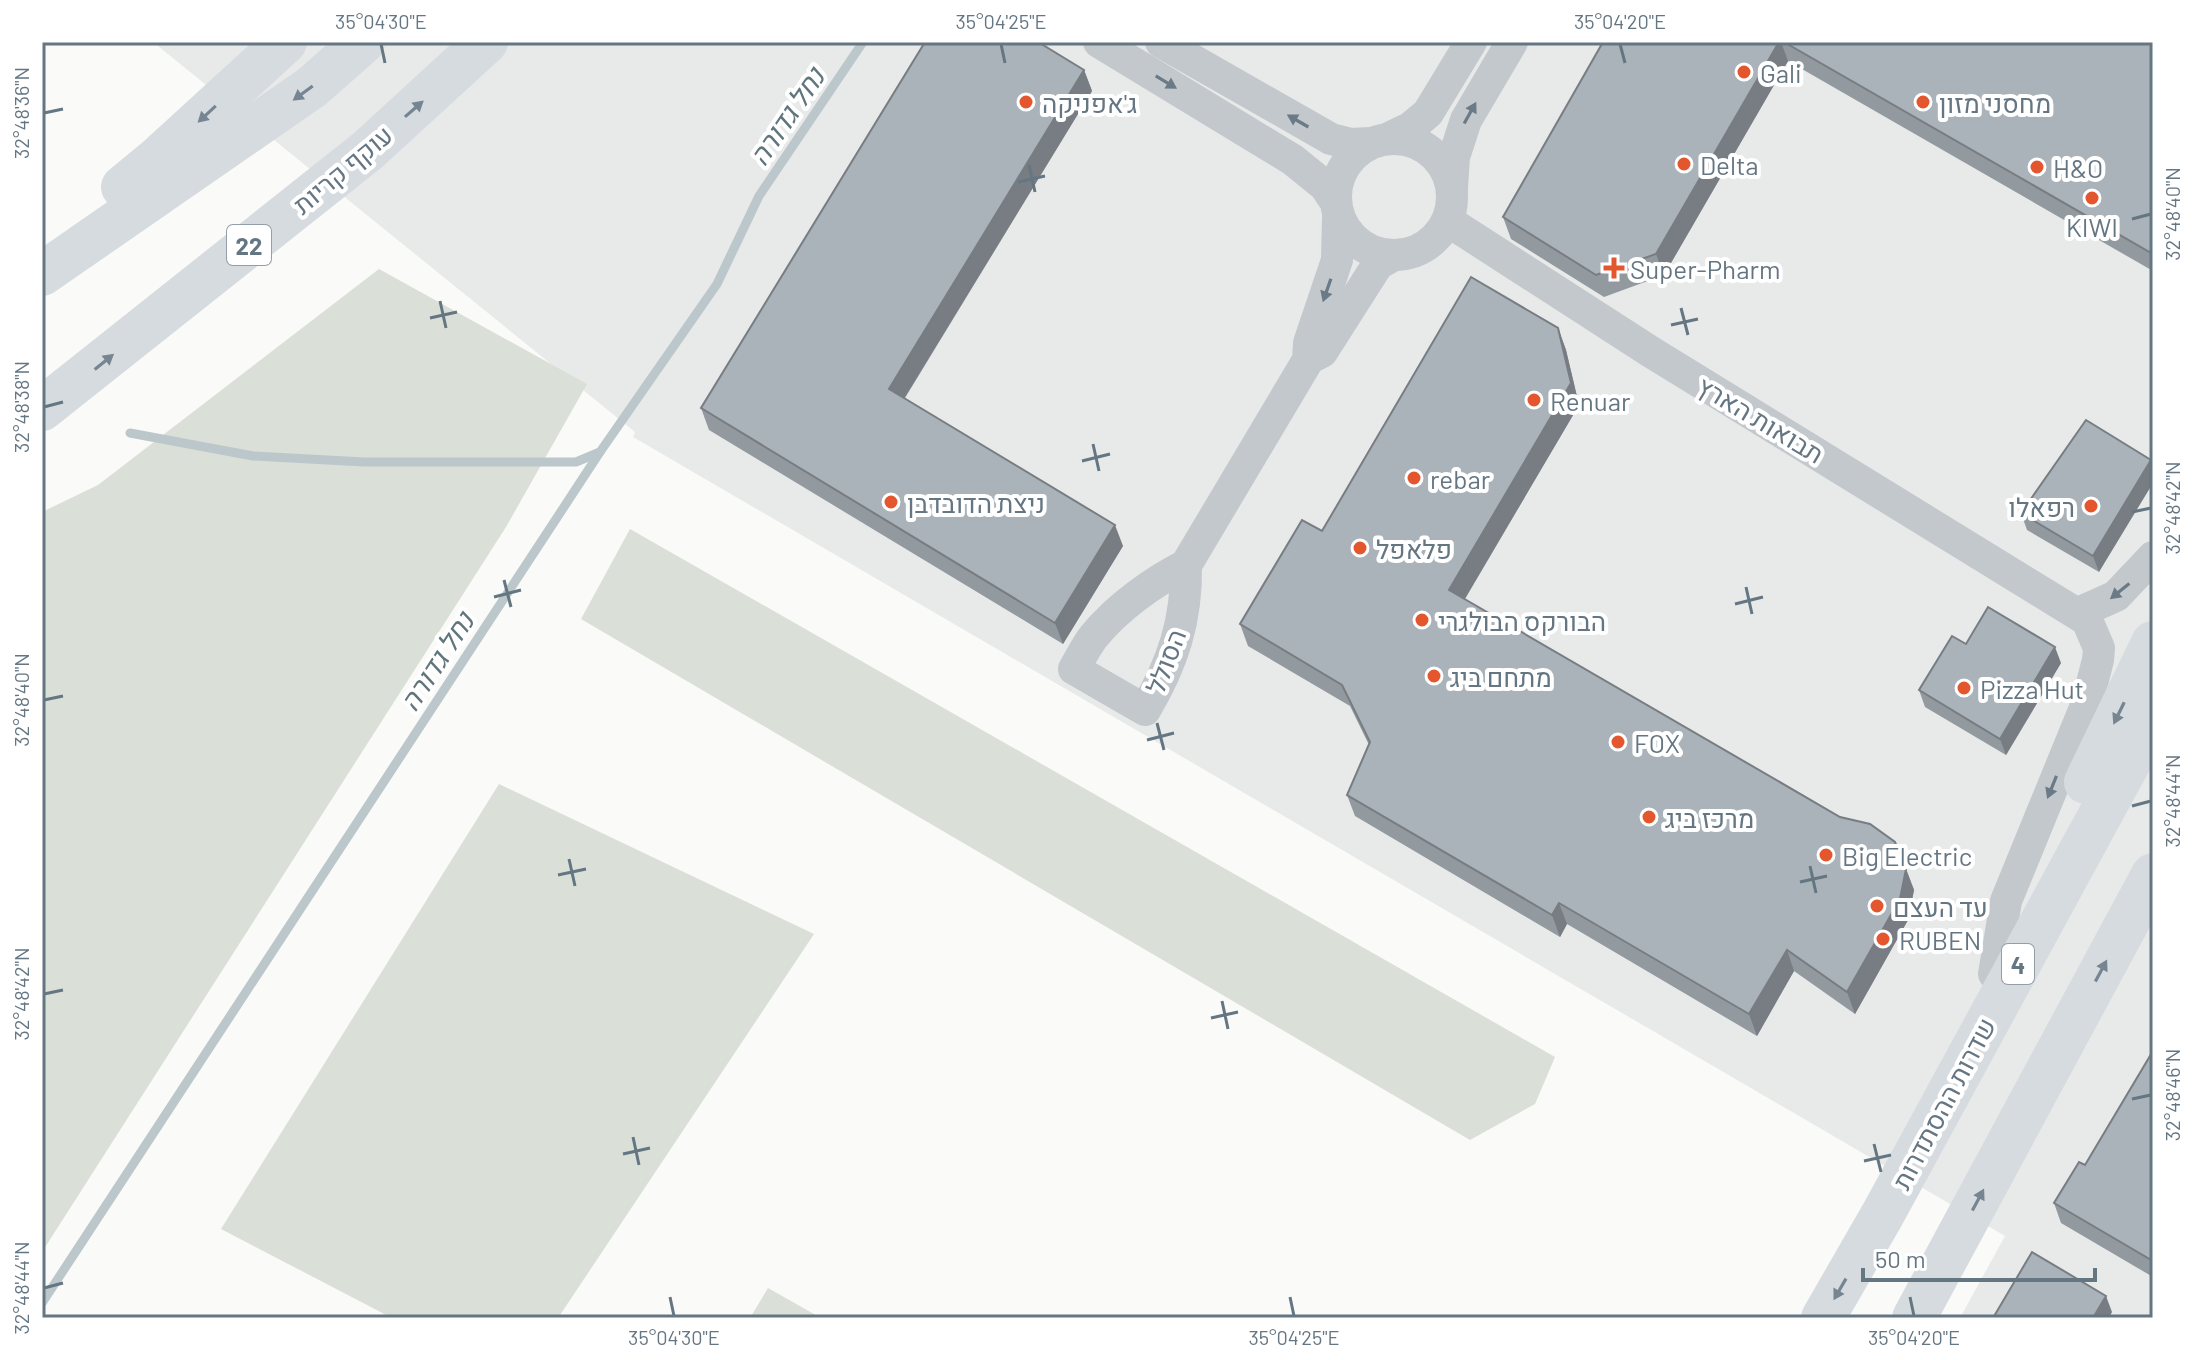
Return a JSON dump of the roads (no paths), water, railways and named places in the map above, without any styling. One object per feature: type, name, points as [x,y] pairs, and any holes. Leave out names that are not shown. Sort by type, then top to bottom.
[{"type":"highway","points":[[42,251],[157,159],[285,42]]},
{"type":"highway","points":[[42,274],[312,87],[363,42]]},
{"type":"highway","name":"עוקף קריות","points":[[42,409],[367,151],[486,42]]},
{"type":"highway","points":[[1884,1212],[2153,643]]},
{"type":"highway","name":"שדרות ההסתדרות","points":[[1823,1318],[2153,718]]},
{"type":"highway","points":[[1914,1318],[2149,886]]},
{"type":"street","points":[[1099,42],[1293,160],[1325,186],[1347,234],[1376,253],[1392,256],[1410,254],[1425,247],[1448,221],[1452,205],[1454,157],[1466,120],[1512,42]]},
{"type":"street","points":[[1161,42],[1331,139],[1351,144],[1407,140],[1425,147],[1438,158],[1452,188]]},
{"type":"street","points":[[1186,565],[1308,360],[1309,343],[1337,260],[1336,184],[1343,167],[1355,153],[1410,128],[1428,113],[1471,42]]},
{"type":"street","name":"תבואות הארץ","points":[[1448,221],[1651,352],[2078,613]]},
{"type":"street","points":[[1308,360],[1322,352],[1378,264],[1392,256]]},
{"type":"street","points":[[1994,974],[2006,901],[2087,703],[2098,660],[2096,636],[2087,620],[2078,613],[2116,596],[2153,557]]},
{"type":"waterway","name":"נחל גדורה","points":[[42,1303],[600,452],[717,284],[759,196],[863,42]]},
{"type":"waterway","points":[[130,433],[253,456],[364,462],[576,462],[600,452]]},
{"type":"place","name":"Gali","points":[[1744,72]]},
{"type":"place","name":"ג'אפניקה","points":[[1026,102]]},
{"type":"place","name":"מחסני מזון","points":[[1923,102]]},
{"type":"place","name":"Delta","points":[[1684,164]]},
{"type":"place","name":"H&O","points":[[2037,167]]},
{"type":"place","name":"KIWI","points":[[2092,198]]},
{"type":"place","name":"Super-Pharm","points":[[1614,268]]},
{"type":"place","name":"Renuar","points":[[1534,400]]},
{"type":"place","name":"rebar","points":[[1414,478]]},
{"type":"place","name":"ניצת הדובדבן","points":[[891,502]]},
{"type":"place","name":"רפאלו","points":[[2091,506]]},
{"type":"place","name":"פלאפל","points":[[1360,548]]},
{"type":"place","name":"הבורקס הבולגרי","points":[[1422,620]]},
{"type":"place","name":"מתחם ביג","points":[[1434,676]]},
{"type":"place","name":"Pizza Hut","points":[[1964,688]]},
{"type":"place","name":"FOX","points":[[1618,742]]},
{"type":"place","name":"מרכז ביג","points":[[1649,817]]},
{"type":"place","name":"Big Electric","points":[[1826,855]]},
{"type":"place","name":"עד העצם","points":[[1877,906]]},
{"type":"place","name":"RUBEN","points":[[1883,939]]}]
